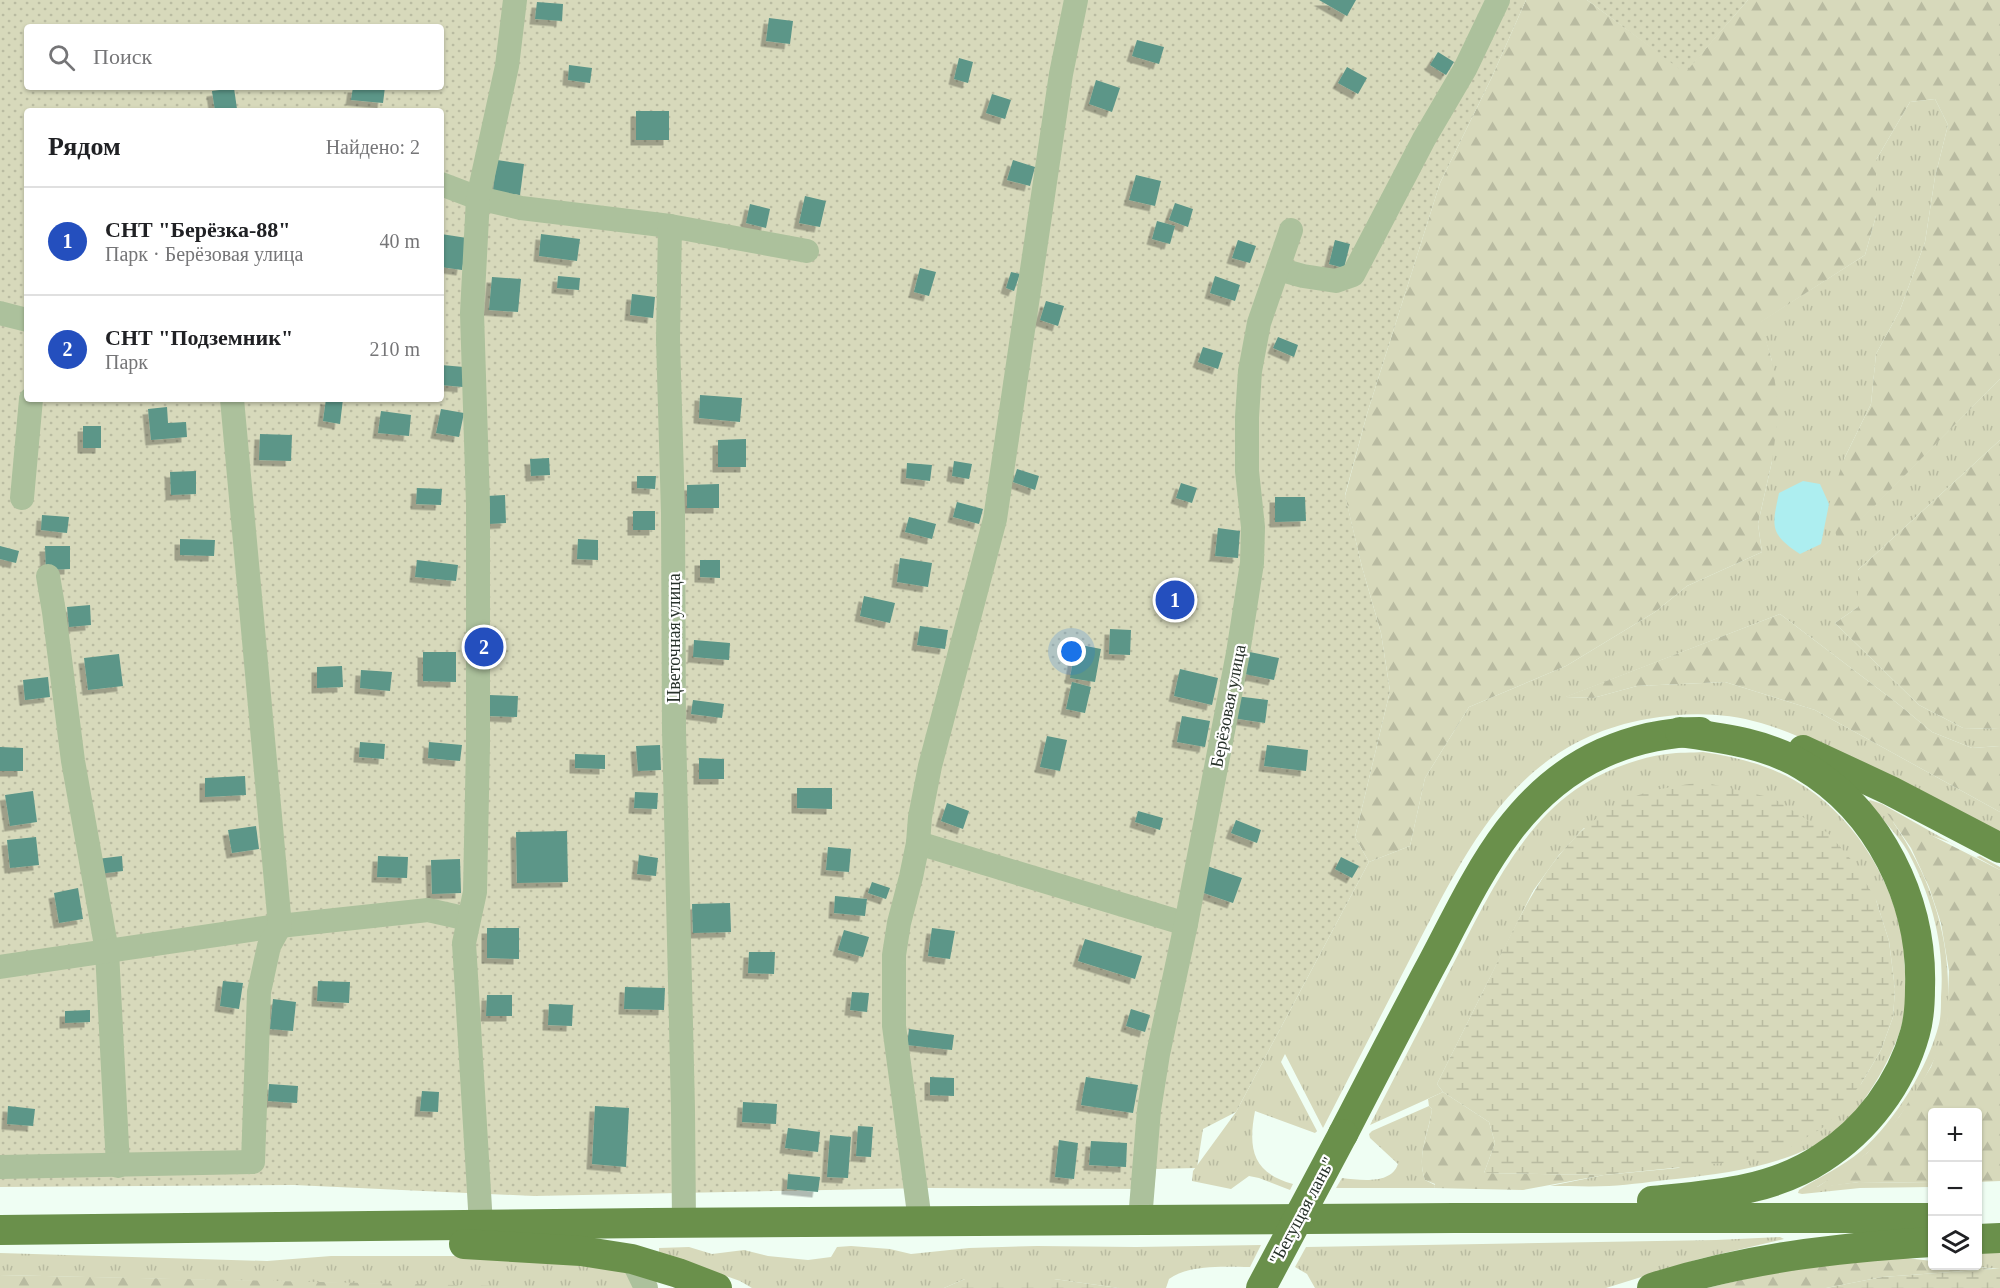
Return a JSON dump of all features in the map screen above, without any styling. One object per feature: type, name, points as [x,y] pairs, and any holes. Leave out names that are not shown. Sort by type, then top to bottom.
[{"type":"main road","points":[[1680,732],[1719,732],[1777,740],[1820,756],[2000,848]]},
{"type":"main road","points":[[1454,1218],[1714,1195],[1751,1189],[1787,1177],[1821,1159],[1846,1141],[1869,1118],[1880,1103],[1906,1059],[1916,1031],[1920,1001],[1920,976],[1914,924],[1905,891],[1889,856],[1872,830],[1852,804],[1827,782],[1802,765],[1742,742],[1680,732]]},
{"type":"main road","name":"\"Бегущая лань\"","points":[[1261,1288],[1478,876],[1519,816],[1540,793],[1587,760],[1641,739],[1680,732]]},
{"type":"main road","points":[[0,1230],[920,1221],[1928,1218]]},
{"type":"main road","points":[[1982,1218],[2000,1218]]},
{"type":"main road","points":[[83,1230],[229,1240],[480,1244],[581,1251],[632,1259],[717,1288]]},
{"type":"main road","points":[[1982,1239],[2000,1238]]},
{"type":"main road","points":[[1652,1288],[1725,1267],[1783,1256],[1852,1247],[1928,1242]]},
{"type":"street","points":[[481,1225],[464,944],[475,892],[478,756],[478,504],[472,313],[478,198],[507,66],[515,0]]},
{"type":"street","points":[[920,1221],[898,1059],[893,993],[894,955],[899,923],[918,843],[923,797],[930,766],[995,519],[1061,74],[1076,0]]},
{"type":"street","points":[[1278,269],[1336,281],[1353,275],[1424,139],[1465,69],[1498,0]]},
{"type":"street","points":[[444,185],[478,198],[521,208],[670,226],[807,251]]},
{"type":"street","name":"Цветочная улица","points":[[670,226],[668,339],[673,513],[674,741],[684,1223]]},
{"type":"street","name":"Берёзовая улица","points":[[1140,1220],[1149,1110],[1158,1054],[1186,924],[1238,653],[1252,563],[1253,527],[1247,471],[1250,371],[1259,323],[1292,230]]},
{"type":"street","points":[[0,313],[24,319]]},
{"type":"street","points":[[22,498],[31,402]]},
{"type":"street","points":[[0,1167],[253,1162],[259,992],[268,946],[280,926],[232,402]]},
{"type":"street","points":[[48,576],[73,761],[107,951],[118,1166]]},
{"type":"street","points":[[918,843],[1186,924]]},
{"type":"street","points":[[0,967],[280,926],[428,910],[468,919]]},
{"type":"street","points":[[632,1259],[646,1288]]},
{"type":"green space","points":[[0,0],[1526,0],[1491,79],[1440,183],[1367,414],[1345,495],[1381,633],[1390,691],[1355,837],[1369,862],[1236,1112],[1203,1129],[1197,1168],[1156,1169],[1154,1189],[928,1188],[534,1196],[294,1185],[0,1187]]},
{"type":"green space","points":[[1526,0],[1587,0],[1685,72],[1748,0],[2000,0],[2000,379],[1838,543],[1829,504],[1844,459],[1871,404],[1876,354],[1900,310],[1925,242],[1935,177],[1948,125],[1935,99],[1910,102],[1876,160],[1876,216],[1865,255],[1761,322],[1772,361],[1779,411],[1772,461],[1758,524],[1762,552],[1687,586],[1655,612],[1566,666],[1469,707],[1425,778],[1410,846],[1369,862],[1355,837],[1390,691],[1381,633],[1345,496],[1367,414],[1440,183],[1491,79]]},
{"type":"green space","points":[[1587,0],[1748,0],[1685,73]]},
{"type":"green space","points":[[1935,99],[1948,125],[1935,177],[1925,242],[1900,310],[1876,354],[1871,404],[1844,459],[1838,542],[2000,379],[2000,440],[1858,570],[1858,607],[1835,623],[1919,705],[1963,728],[2000,729],[2000,746],[1972,748],[1932,732],[1780,614],[1566,697],[1593,698],[1637,686],[1725,682],[1815,710],[2000,812],[2000,836],[1815,744],[1747,719],[1719,715],[1676,715],[1647,719],[1601,732],[1561,751],[1528,777],[1499,807],[1474,842],[1452,879],[1323,1128],[1285,1054],[1281,1062],[1317,1131],[1315,1133],[1255,1111],[1252,1136],[1256,1157],[1261,1166],[1279,1179],[1293,1184],[1290,1190],[1249,1176],[1231,1189],[1192,1181],[1193,1171],[1236,1112],[1369,862],[1410,846],[1425,778],[1469,707],[1566,666],[1655,612],[1687,586],[1762,552],[1758,524],[1772,461],[1772,361],[1760,322],[1865,255],[1876,216],[1876,160],[1910,102]]},
{"type":"green space","points":[[2000,440],[2000,729],[1963,728],[1919,705],[1835,623],[1858,607],[1858,570]]},
{"type":"green space","points":[[1780,614],[1932,732],[1972,748],[2000,746],[2000,812],[1815,710],[1725,682],[1637,686],[1593,698],[1565,697]]},
{"type":"green space","points":[[1703,752],[1761,765],[1783,774],[1815,794],[1851,828],[1866,848],[1889,893],[1904,944],[1906,992],[1904,1018],[1886,1063],[1872,1088],[1843,1126],[1810,1148],[1755,1167],[1626,1185],[1550,1186],[1604,1175],[1678,1168],[1861,1084],[1881,1050],[1893,1017],[1895,989],[1889,941],[1876,900],[1584,828],[1559,855],[1533,891],[1437,1084],[1443,1092],[1370,1125],[1488,898],[1502,873],[1535,827],[1575,790],[1607,772],[1631,762],[1655,756]]},
{"type":"green space","points":[[1702,782],[1773,798],[1828,833],[1855,864],[1876,900],[1889,941],[1895,989],[1893,1017],[1881,1050],[1861,1084],[1827,1125],[1784,1151],[1743,1161],[1604,1175],[1484,1173],[1495,1143],[1489,1122],[1443,1092],[1437,1084],[1529,901],[1558,856],[1596,819],[1619,804],[1639,795],[1659,789]]},
{"type":"green space","points":[[1870,800],[1882,804],[1964,850],[1949,842],[1893,822],[1917,862],[1935,905],[1948,973],[1948,1021],[1926,1076],[1891,1128],[1866,1154],[1817,1187],[1859,1182],[1928,1183],[1928,1187],[1860,1188],[1802,1194],[1798,1193],[1799,1190],[1854,1157],[1886,1125],[1918,1076],[1934,1041],[1940,1021],[1941,959],[1930,904],[1904,845],[1868,802]]},
{"type":"green space","points":[[1887,813],[2000,870],[2000,1181],[1982,1182],[1982,1108],[1928,1108],[1928,1183],[1859,1182],[1816,1188],[1867,1153],[1899,1117],[1931,1067],[1947,1023],[1949,971],[1941,923],[1929,887],[1911,848]]},
{"type":"green space","points":[[1980,856],[2000,867],[2000,870],[1976,857]]},
{"type":"green space","points":[[1443,1092],[1489,1122],[1495,1143],[1484,1173],[1604,1175],[1523,1190],[1434,1188],[1435,1184],[1425,1180],[1422,1153],[1432,1109],[1428,1099]]},
{"type":"green space","points":[[1429,1106],[1432,1109],[1422,1162],[1425,1180],[1435,1185],[1434,1188],[1336,1188],[1342,1178],[1374,1180],[1394,1171],[1398,1164],[1370,1138],[1369,1134]]},
{"type":"green space","points":[[1780,1237],[1784,1239],[1699,1259],[1606,1288],[1315,1288],[1307,1274],[1295,1267],[1306,1247]]},
{"type":"green space","points":[[1261,1245],[1250,1267],[1208,1267],[1187,1271],[1169,1279],[1166,1288],[1119,1288],[1054,1279],[965,1279],[944,1288],[752,1288],[740,1281],[659,1252],[659,1248],[689,1247],[712,1254],[744,1250],[768,1256],[808,1260],[831,1257],[837,1247],[851,1246],[890,1249],[911,1254],[969,1248],[1037,1246]]},
{"type":"green space","points":[[2000,1252],[2000,1269],[1982,1267],[1982,1253]]},
{"type":"green space","points":[[0,1253],[267,1261],[331,1256],[493,1256],[584,1263],[626,1273],[637,1288],[0,1275]]},
{"type":"green space","points":[[1889,1256],[1928,1261],[1928,1270],[1979,1270],[1882,1277],[1826,1288],[1707,1288],[1766,1274]]},
{"type":"green space","points":[[2000,1269],[2000,1288],[1826,1288],[1882,1277]]},
{"type":"green space","points":[[0,1275],[549,1287],[550,1288],[0,1288]]},
{"type":"green space","points":[[965,1279],[1054,1279],[1119,1288],[944,1288]]},
{"type":"water","points":[[1803,481],[1820,484],[1829,504],[1821,544],[1800,554],[1778,535],[1774,522],[1779,493]]},
{"type":"building","points":[[1319,0],[1356,0],[1347,16]]},
{"type":"building","points":[[537,2],[563,4],[562,21],[535,19]]},
{"type":"building","points":[[769,18],[793,21],[790,44],[766,41]]},
{"type":"building","points":[[1137,40],[1164,47],[1159,64],[1132,56]]},
{"type":"building","points":[[1438,52],[1454,62],[1446,75],[1430,65]]},
{"type":"building","points":[[959,58],[973,62],[968,83],[954,79]]},
{"type":"building","points":[[569,65],[592,68],[590,83],[568,80]]},
{"type":"building","points":[[1347,67],[1367,78],[1358,94],[1338,83]]},
{"type":"building","points":[[1096,80],[1120,88],[1112,112],[1089,104]]},
{"type":"building","points":[[234,90],[237,108],[215,108],[212,91]]},
{"type":"building","points":[[353,90],[385,90],[383,103],[351,100]]},
{"type":"building","points":[[992,94],[1011,100],[1005,119],[986,113]]},
{"type":"building","points":[[636,111],[669,111],[669,140],[636,140]]},
{"type":"building","points":[[497,160],[524,164],[520,195],[493,191]]},
{"type":"building","points":[[1013,160],[1035,167],[1030,186],[1007,180]]},
{"type":"building","points":[[1136,175],[1161,181],[1155,206],[1129,200]]},
{"type":"building","points":[[805,196],[826,201],[820,227],[799,223]]},
{"type":"building","points":[[1175,203],[1193,209],[1188,227],[1169,220]]},
{"type":"building","points":[[750,204],[770,209],[766,228],[746,223]]},
{"type":"building","points":[[1157,221],[1175,226],[1170,244],[1152,239]]},
{"type":"building","points":[[444,234],[467,238],[462,270],[444,267]]},
{"type":"building","points":[[541,234],[580,239],[577,261],[539,256]]},
{"type":"building","points":[[1238,240],[1256,246],[1250,263],[1232,258]]},
{"type":"building","points":[[1335,240],[1350,244],[1344,268],[1329,264]]},
{"type":"building","points":[[920,268],[936,272],[929,296],[914,292]]},
{"type":"building","points":[[1011,272],[1020,274],[1014,291],[1006,288]]},
{"type":"building","points":[[558,276],[580,278],[579,290],[557,288]]},
{"type":"building","points":[[1215,276],[1240,285],[1235,301],[1210,293]]},
{"type":"building","points":[[492,277],[521,279],[518,312],[489,310]]},
{"type":"building","points":[[632,294],[655,297],[653,318],[630,315]]},
{"type":"building","points":[[1046,301],[1064,306],[1058,326],[1040,320]]},
{"type":"building","points":[[1278,337],[1298,345],[1294,357],[1273,348]]},
{"type":"building","points":[[1203,347],[1223,353],[1218,369],[1198,362]]},
{"type":"building","points":[[444,365],[464,367],[463,387],[444,385]]},
{"type":"building","points":[[700,395],[742,398],[740,422],[699,418]]},
{"type":"building","points":[[326,402],[343,402],[340,424],[323,421]]},
{"type":"building","points":[[167,407],[168,423],[186,422],[187,437],[151,440],[148,409]]},
{"type":"building","points":[[441,409],[464,413],[459,437],[436,433]]},
{"type":"building","points":[[381,411],[411,415],[409,436],[378,433]]},
{"type":"building","points":[[83,426],[101,426],[101,448],[83,448]]},
{"type":"building","points":[[260,434],[292,435],[291,461],[259,460]]},
{"type":"building","points":[[746,439],[746,467],[718,467],[718,440]]},
{"type":"building","points":[[549,458],[550,475],[531,476],[530,459]]},
{"type":"building","points":[[954,461],[972,464],[969,479],[952,476]]},
{"type":"building","points":[[907,463],[932,465],[930,481],[906,478]]},
{"type":"building","points":[[1017,469],[1039,476],[1035,490],[1013,482]]},
{"type":"building","points":[[196,471],[196,494],[171,495],[170,472]]},
{"type":"building","points":[[637,476],[656,476],[655,489],[637,488]]},
{"type":"building","points":[[1181,483],[1197,488],[1192,503],[1176,498]]},
{"type":"building","points":[[719,484],[719,508],[687,508],[687,485]]},
{"type":"building","points":[[417,488],[442,489],[441,505],[416,504]]},
{"type":"building","points":[[505,495],[506,523],[489,524],[487,496]]},
{"type":"building","points":[[1275,497],[1305,497],[1306,521],[1275,522]]},
{"type":"building","points":[[957,502],[983,509],[979,524],[953,517]]},
{"type":"building","points":[[633,511],[655,511],[655,530],[633,530]]},
{"type":"building","points":[[42,515],[69,517],[67,533],[41,530]]},
{"type":"building","points":[[909,517],[936,524],[932,539],[905,532]]},
{"type":"building","points":[[1218,528],[1240,531],[1238,558],[1215,556]]},
{"type":"building","points":[[180,539],[215,540],[214,556],[180,555]]},
{"type":"building","points":[[578,539],[598,540],[598,560],[577,559]]},
{"type":"building","points":[[0,546],[19,551],[16,563],[0,559]]},
{"type":"building","points":[[45,546],[70,546],[70,569],[46,570]]},
{"type":"building","points":[[900,558],[932,563],[928,587],[897,582]]},
{"type":"building","points":[[417,560],[458,565],[456,581],[415,577]]},
{"type":"building","points":[[700,560],[720,560],[720,578],[700,577]]},
{"type":"building","points":[[864,596],[895,603],[890,623],[860,616]]},
{"type":"building","points":[[90,605],[91,625],[69,627],[67,607]]},
{"type":"building","points":[[920,626],[948,630],[945,649],[917,645]]},
{"type":"building","points":[[1110,629],[1131,630],[1130,655],[1109,654]]},
{"type":"building","points":[[694,640],[730,643],[729,660],[693,657]]},
{"type":"building","points":[[1076,644],[1101,649],[1095,682],[1070,678]]},
{"type":"building","points":[[1245,651],[1279,658],[1274,680],[1240,673]]},
{"type":"building","points":[[423,652],[456,652],[456,682],[423,681]]},
{"type":"building","points":[[119,654],[123,686],[88,690],[84,658]]},
{"type":"building","points":[[342,666],[343,687],[317,688],[317,667]]},
{"type":"building","points":[[1180,669],[1218,678],[1212,705],[1174,696]]},
{"type":"building","points":[[361,670],[392,672],[390,691],[360,688]]},
{"type":"building","points":[[48,677],[50,697],[25,700],[23,680]]},
{"type":"building","points":[[1072,682],[1091,687],[1085,713],[1066,709]]},
{"type":"building","points":[[489,695],[518,696],[517,717],[488,716]]},
{"type":"building","points":[[1235,696],[1268,700],[1265,723],[1232,718]]},
{"type":"building","points":[[693,700],[724,704],[722,718],[691,714]]},
{"type":"building","points":[[1182,716],[1210,721],[1205,747],[1177,742]]},
{"type":"building","points":[[1047,736],[1067,740],[1060,771],[1040,767]]},
{"type":"building","points":[[360,742],[385,744],[384,759],[359,757]]},
{"type":"building","points":[[429,742],[462,745],[460,761],[428,758]]},
{"type":"building","points":[[660,745],[661,770],[638,771],[636,746]]},
{"type":"building","points":[[1267,745],[1308,750],[1306,771],[1264,766]]},
{"type":"building","points":[[0,747],[23,748],[23,771],[0,771]]},
{"type":"building","points":[[575,754],[605,755],[605,769],[575,768]]},
{"type":"building","points":[[699,758],[724,759],[724,779],[699,779]]},
{"type":"building","points":[[245,776],[246,795],[205,797],[205,778]]},
{"type":"building","points":[[797,788],[832,788],[832,809],[797,808]]},
{"type":"building","points":[[33,791],[37,822],[10,826],[5,795]]},
{"type":"building","points":[[635,792],[658,793],[657,809],[634,808]]},
{"type":"building","points":[[947,803],[969,811],[963,829],[941,821]]},
{"type":"building","points":[[1138,811],[1163,818],[1160,830],[1135,822]]},
{"type":"building","points":[[1236,820],[1261,830],[1257,843],[1231,833]]},
{"type":"building","points":[[256,826],[259,849],[232,853],[228,830]]},
{"type":"building","points":[[567,831],[568,882],[517,883],[516,832]]},
{"type":"building","points":[[36,837],[39,865],[10,868],[7,840]]},
{"type":"building","points":[[828,847],[851,849],[849,872],[826,870]]},
{"type":"building","points":[[639,855],[658,858],[656,876],[637,874]]},
{"type":"building","points":[[122,856],[123,871],[98,874],[97,859]]},
{"type":"building","points":[[378,856],[408,857],[407,878],[377,877]]},
{"type":"building","points":[[1341,857],[1359,866],[1352,878],[1335,869]]},
{"type":"building","points":[[460,859],[461,893],[432,894],[431,860]]},
{"type":"building","points":[[1207,866],[1242,878],[1233,903],[1198,891]]},
{"type":"building","points":[[872,882],[890,888],[886,899],[868,893]]},
{"type":"building","points":[[78,888],[83,919],[59,923],[54,893]]},
{"type":"building","points":[[835,896],[867,899],[865,916],[834,913]]},
{"type":"building","points":[[730,903],[731,932],[693,933],[692,904]]},
{"type":"building","points":[[487,928],[519,928],[519,959],[487,958]]},
{"type":"building","points":[[932,928],[955,931],[950,959],[928,956]]},
{"type":"building","points":[[844,930],[869,937],[863,957],[838,950]]},
{"type":"building","points":[[1085,939],[1142,956],[1135,979],[1078,961]]},
{"type":"building","points":[[749,952],[775,952],[774,974],[748,973]]},
{"type":"building","points":[[223,981],[243,983],[239,1009],[220,1006]]},
{"type":"building","points":[[318,981],[350,982],[349,1003],[317,1001]]},
{"type":"building","points":[[625,987],[665,988],[664,1010],[624,1009]]},
{"type":"building","points":[[852,992],[869,993],[867,1012],[850,1010]]},
{"type":"building","points":[[487,995],[512,995],[512,1016],[486,1016]]},
{"type":"building","points":[[273,999],[296,1002],[293,1031],[270,1029]]},
{"type":"building","points":[[549,1004],[573,1005],[572,1026],[548,1025]]},
{"type":"building","points":[[1131,1009],[1150,1015],[1145,1032],[1126,1026]]},
{"type":"building","points":[[90,1010],[90,1022],[65,1023],[65,1011]]},
{"type":"building","points":[[909,1029],[954,1035],[952,1050],[907,1045]]},
{"type":"building","points":[[930,1077],[954,1078],[954,1096],[930,1095]]},
{"type":"building","points":[[1086,1077],[1138,1085],[1133,1113],[1081,1105]]},
{"type":"building","points":[[269,1084],[298,1086],[297,1103],[268,1101]]},
{"type":"building","points":[[422,1091],[439,1092],[438,1112],[420,1111]]},
{"type":"building","points":[[743,1102],[777,1104],[776,1124],[742,1122]]},
{"type":"building","points":[[8,1106],[35,1109],[33,1126],[7,1124]]},
{"type":"building","points":[[595,1106],[629,1108],[626,1167],[592,1164]]},
{"type":"building","points":[[858,1126],[873,1127],[871,1157],[856,1156]]},
{"type":"building","points":[[788,1128],[820,1132],[818,1152],[785,1148]]},
{"type":"building","points":[[830,1135],[851,1137],[848,1178],[827,1177]]},
{"type":"building","points":[[1059,1140],[1078,1143],[1074,1179],[1055,1177]]},
{"type":"building","points":[[1091,1141],[1127,1143],[1126,1167],[1089,1165]]},
{"type":"building","points":[[788,1174],[820,1177],[818,1192],[787,1189]]},
{"type":"place","name":"СНТ \"Берёзка-88\"","points":[[1175,600]]},
{"type":"place","name":"СНТ \"Подземник\"","points":[[484,647]]}]
